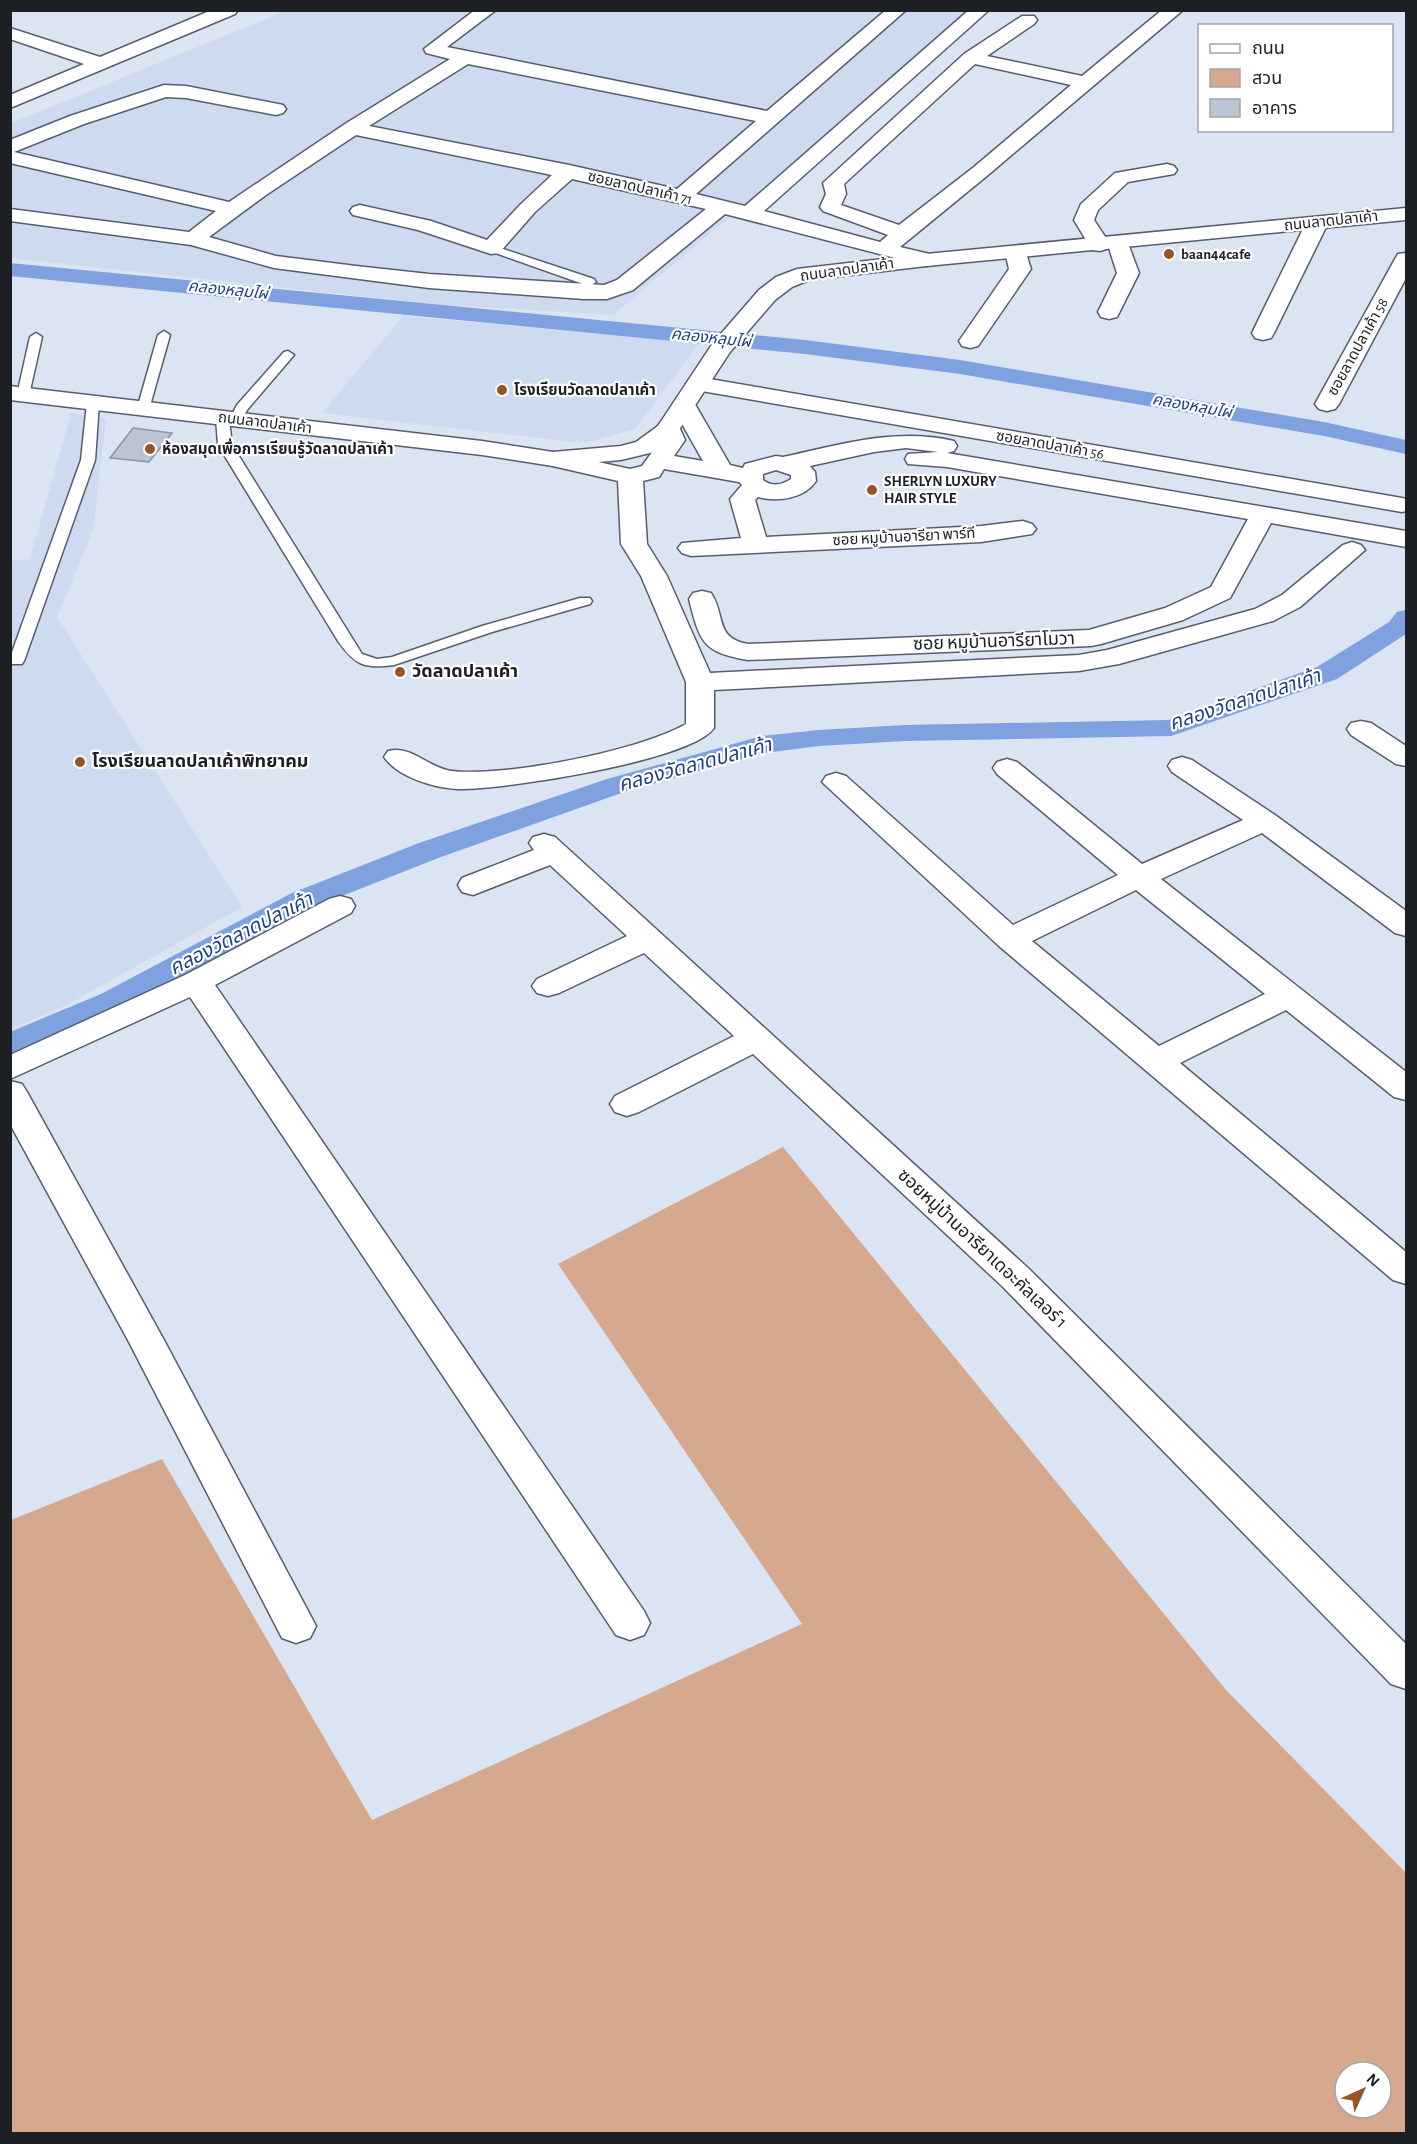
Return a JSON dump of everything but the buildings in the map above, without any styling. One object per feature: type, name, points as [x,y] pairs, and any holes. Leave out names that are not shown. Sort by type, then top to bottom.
[{"type":"street","points":[[487,10],[433,47],[436,51],[465,58],[771,118]]},
{"type":"street","points":[[749,214],[980,10]]},
{"type":"street","points":[[886,249],[901,233],[978,173],[1084,82],[1174,10]]},
{"type":"street","points":[[10,102],[226,11]]},
{"type":"street","points":[[872,12],[894,13]]},
{"type":"street","points":[[681,196],[894,13]]},
{"type":"street","points":[[901,233],[832,209],[830,207],[836,194],[833,183],[970,58],[1028,20]]},
{"type":"street","points":[[10,33],[102,64]]},
{"type":"street","points":[[193,239],[232,208],[352,128],[465,58]]},
{"type":"street","points":[[970,58],[1084,82]]},
{"type":"street","points":[[10,147],[77,120],[164,91],[186,92],[276,109]]},
{"type":"street","name":"ซอยลาดปลาเค้า 71","points":[[352,128],[569,171],[681,196],[926,260]]},
{"type":"street","points":[[10,157],[232,208]]},
{"type":"street","points":[[1109,312],[1128,273],[1109,244],[1084,220],[1088,208],[1122,177],[1167,170]]},
{"type":"street","points":[[360,211],[424,225],[491,248],[528,208],[569,171]]},
{"type":"street","points":[[10,215],[193,239],[274,262],[356,273],[429,281],[607,292],[625,285],[721,207]]},
{"type":"street","name":"ถนนลาดปลาเค้า","points":[[17,394],[482,448],[554,459],[621,453],[645,447],[669,427],[721,348],[767,295],[793,277],[926,260],[1407,214]]},
{"type":"street","points":[[1263,333],[1317,223]]},
{"type":"street","points":[[969,341],[1020,269],[1016,252]]},
{"type":"street","name":"ซอยลาดปลาเค้า 58","points":[[1327,404],[1407,259]]},
{"type":"street","name":"ซอยลาดปลาเค้า 56","points":[[698,384],[1404,515]]},
{"type":"street","points":[[684,406],[721,472],[767,505]]},
{"type":"street","points":[[554,459],[630,477],[650,472],[674,440],[669,427]]},
{"type":"street","points":[[794,470],[874,445],[906,441],[1404,515]]},
{"type":"street","points":[[767,505],[750,472],[760,466],[794,470],[898,458],[947,460],[1407,539]]},
{"type":"street","points":[[658,461],[721,472]]},
{"type":"street","points":[[398,758],[421,772],[456,780],[524,776],[578,768],[677,740],[700,728],[700,682],[654,576],[634,544],[630,477]]},
{"type":"street","points":[[756,544],[742,499],[767,505]]},
{"type":"street","name":"ซอย หมูบ้านอารียา พาร์ที","points":[[691,548],[756,544],[767,505],[981,534],[1023,529]]},
{"type":"street","name":"ซอย หมูบ้านอารียาโมวา","points":[[702,598],[714,638],[719,644],[748,652],[1091,638],[1174,614],[1221,592],[1263,514]]},
{"type":"street","points":[[700,682],[1079,663],[1109,658],[1264,615],[1292,601],[1352,550]]},
{"type":"street","points":[[1361,729],[1407,758]]},
{"type":"street","points":[[1182,766],[1265,821],[1407,926]]},
{"type":"street","points":[[1007,768],[1139,877],[1407,1089]]},
{"type":"street","points":[[836,782],[1010,939],[1407,1271]]},
{"type":"street","points":[[1010,939],[1139,877],[1265,821]]},
{"type":"street","name":"ซอยหมู่บ้านอารียาเดอะคัลเลอร์ 1","points":[[473,885],[549,848],[1015,1277],[1407,1671]]},
{"type":"street","points":[[10,1068],[196,982],[340,906]]},
{"type":"street","points":[[548,986],[647,939]]},
{"type":"street","points":[[196,982],[630,1623]]},
{"type":"street","points":[[1156,1061],[1289,995]]},
{"type":"street","points":[[627,1104],[756,1039]]},
{"type":"street","points":[[10,1092],[147,1342],[296,1626]]},
{"type":"lane","points":[[491,248],[590,282]]},
{"type":"lane","points":[[143,409],[164,335]]},
{"type":"lane","points":[[17,394],[36,337]]},
{"type":"lane","points":[[288,355],[228,419],[225,445],[357,657],[377,663],[394,661],[487,629],[585,601]]},
{"type":"lane","points":[[18,661],[87,460],[93,403]]},
{"type":"shaded area","points":[[286,11],[990,11],[761,199],[727,219],[613,315],[434,304],[11,258],[11,123]]},
{"type":"shaded area","name":"โรงเรียนวัดลาดปลาเค้า","points":[[403,316],[700,343],[635,429],[589,442],[322,413]]},
{"type":"shaded area","name":"โรงเรียนลาดปลาเค้าพิทยาคม","points":[[71,413],[106,419],[93,530],[57,617],[242,907],[67,1005],[11,1029],[11,561],[30,559]]},
{"type":"green space","points":[[783,1147],[1226,1690],[1406,1873],[1406,2133],[11,2133],[11,1520],[162,1459],[372,1820],[802,1624],[558,1264]]},
{"type":"waterway","name":"คลองหลุมไผ่","points":[[10,269],[805,347],[960,367],[1324,429],[1406,447]]},
{"type":"waterway","name":"คลองวัดลาดปลาเค้า","points":[[10,1045],[112,1001],[303,900],[430,850],[617,785],[762,745],[819,738],[905,733],[1171,728],[1327,673],[1398,628],[1406,618]]},
{"type":"place","name":"baan44cafe","points":[[1169,254]]},
{"type":"place","name":"โรงเรียนวัดลาดปลาเค้า","points":[[502,390]]},
{"type":"place","name":"ห้องสมุดเพื่อการเรียนรู้วัดลาดปลาเค้า","points":[[150,449]]},
{"type":"place","name":"SHERLYN LUXURY HAIR STYLE","points":[[872,490]]},
{"type":"place","name":"วัดลาดปลาเค้า","points":[[400,672]]},
{"type":"place","name":"โรงเรียนลาดปลาเค้าพิทยาคม","points":[[80,762]]}]
